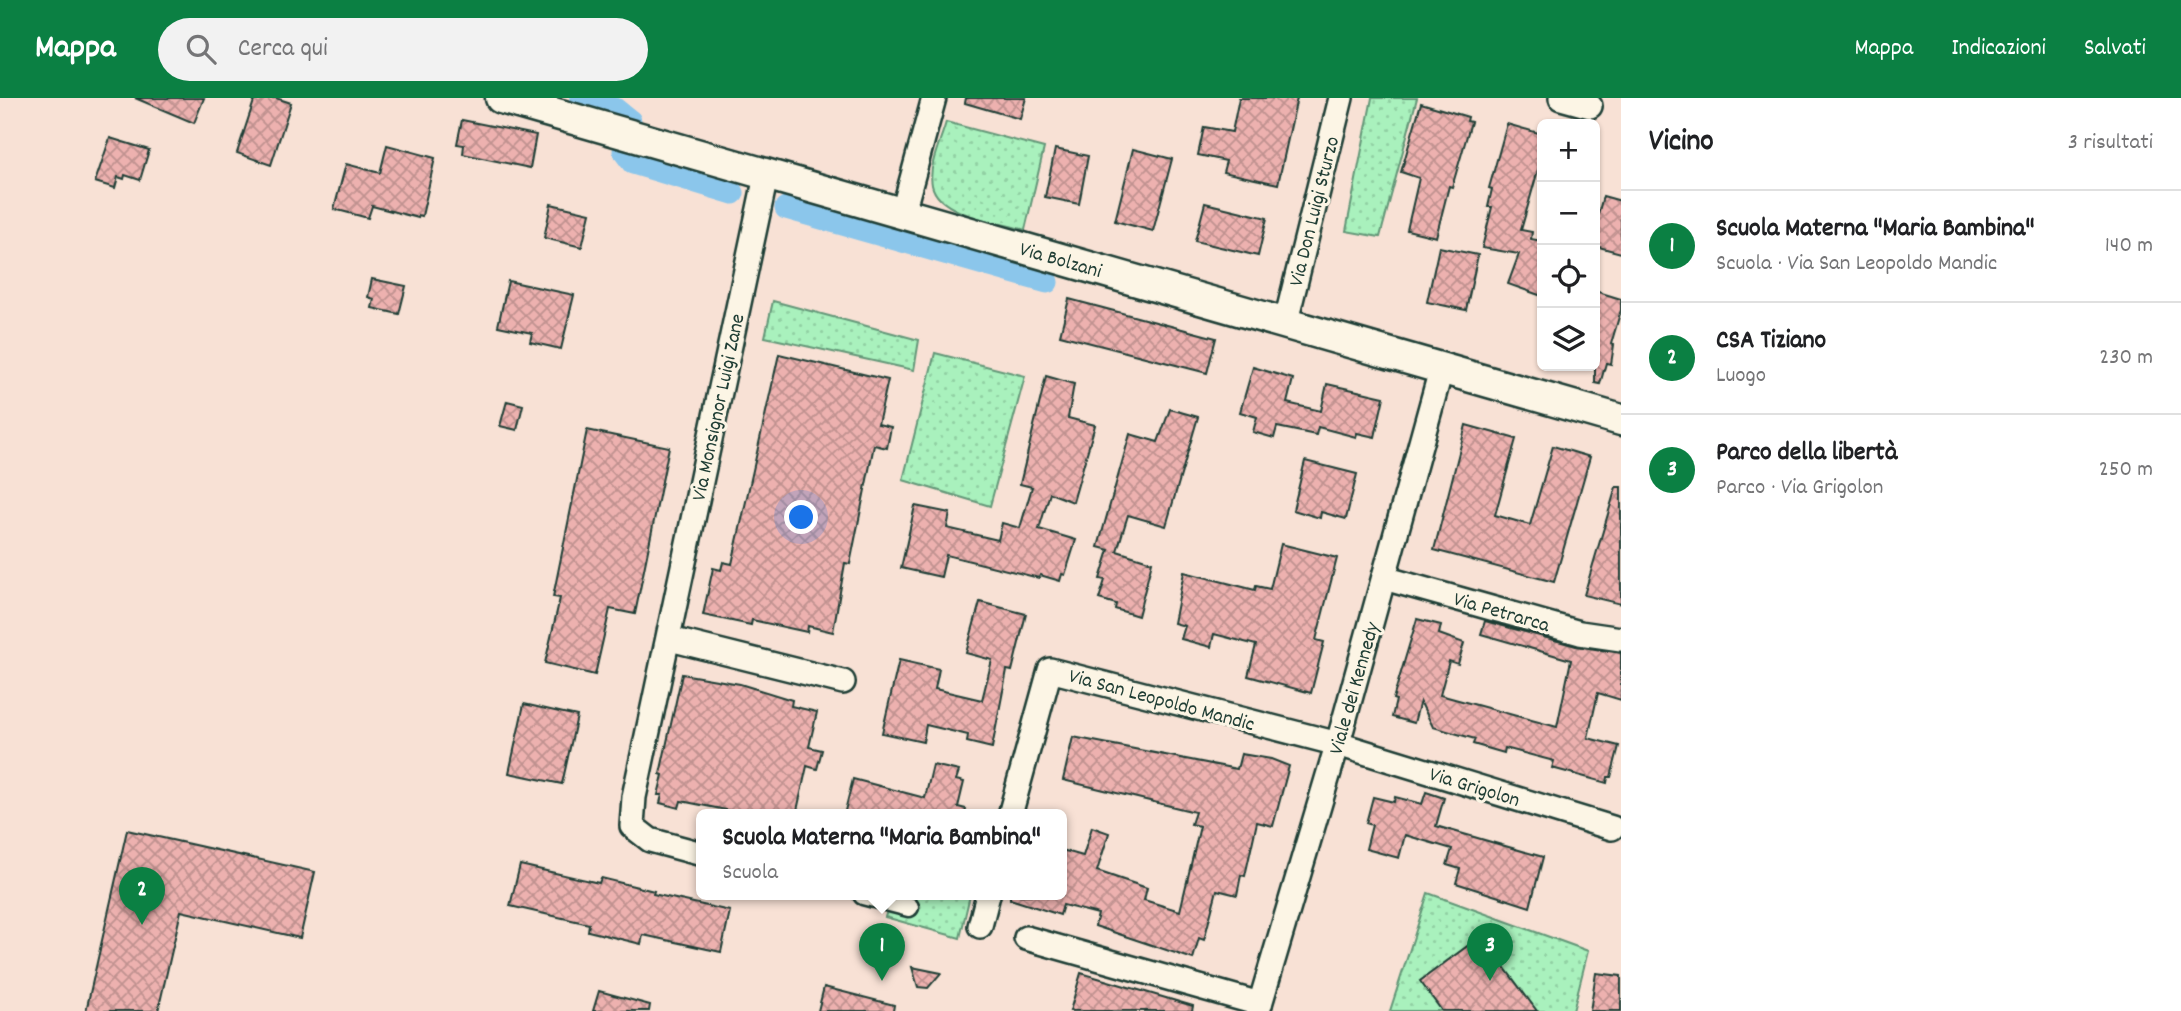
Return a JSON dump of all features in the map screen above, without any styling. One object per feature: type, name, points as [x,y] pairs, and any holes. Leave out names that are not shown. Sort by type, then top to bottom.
[{"type":"street","name":"Via Bolzani","points":[[500,98],[1621,420]]},
{"type":"street","points":[[902,212],[934,98]]},
{"type":"street","name":"Via Don Luigi Sturzo","points":[[1285,325],[1341,98]]},
{"type":"street","points":[[1561,98],[1590,106]]},
{"type":"street","name":"Via Monsignor Luigi Zane","points":[[696,852],[650,840],[632,826],[634,797],[670,639],[766,176]]},
{"type":"street","name":"Viale dei Kennedy","points":[[1026,938],[1259,1007],[1338,744],[1441,370]]},
{"type":"street","name":"Via Petrarca","points":[[1384,578],[1580,633],[1621,639]]},
{"type":"street","points":[[670,639],[843,682]]},
{"type":"street","name":"Via San Leopoldo Mandic","points":[[1012,809],[1050,670],[1338,744]]},
{"type":"street","name":"Via Grigolon","points":[[1338,744],[1612,828]]},
{"type":"street","points":[[882,900],[909,907]]},
{"type":"street","points":[[980,926],[987,900]]},
{"type":"green space","points":[[1372,98],[1417,98],[1380,237],[1346,231]]},
{"type":"green space","points":[[946,122],[1044,148],[1025,230],[971,216],[945,204],[937,195],[931,177]]},
{"type":"green space","points":[[773,301],[919,340],[914,370],[765,337]]},
{"type":"green space","points":[[935,353],[1025,376],[990,506],[903,480]]},
{"type":"green space","points":[[1428,893],[1588,951],[1573,1011],[1390,1011]]},
{"type":"green space","points":[[890,900],[969,900],[960,938],[885,917]]},
{"type":"building","points":[[135,98],[204,98],[194,123]]},
{"type":"building","points":[[255,98],[276,98],[291,103],[271,165],[237,153]]},
{"type":"building","points":[[966,98],[1026,98],[1020,119],[965,103]]},
{"type":"building","points":[[1239,98],[1297,98],[1278,184],[1223,172],[1226,161],[1198,155],[1204,127],[1232,132]]},
{"type":"building","points":[[1421,103],[1468,117],[1467,121],[1471,122],[1452,187],[1449,186],[1436,237],[1407,230],[1419,178],[1401,172]]},
{"type":"building","points":[[462,120],[536,135],[530,168],[463,154],[464,145],[457,144]]},
{"type":"building","points":[[1507,124],[1537,133],[1537,174],[1521,230],[1532,232],[1531,239],[1537,240],[1537,294],[1508,284],[1519,254],[1482,248],[1492,207],[1488,207],[1492,189],[1489,188]]},
{"type":"building","points":[[110,138],[149,150],[140,180],[125,175],[124,179],[118,177],[115,188],[95,182]]},
{"type":"building","points":[[387,145],[435,158],[422,216],[418,215],[418,218],[372,206],[368,218],[334,209],[346,164],[380,173]]},
{"type":"building","points":[[1055,149],[1088,156],[1079,204],[1045,197]]},
{"type":"building","points":[[1133,149],[1172,159],[1153,231],[1115,221]]},
{"type":"building","points":[[1603,196],[1621,201],[1621,253],[1600,247],[1600,207]]},
{"type":"building","points":[[1205,203],[1267,218],[1258,256],[1195,241]]},
{"type":"building","points":[[551,204],[590,213],[582,247],[544,238]]},
{"type":"building","points":[[1439,247],[1478,255],[1466,310],[1427,302]]},
{"type":"building","points":[[372,279],[406,286],[399,314],[372,308],[374,299],[368,297]]},
{"type":"building","points":[[508,281],[574,295],[561,349],[530,342],[532,333],[498,326]]},
{"type":"building","points":[[1600,293],[1621,299],[1621,310],[1611,344],[1614,345],[1611,364],[1606,363],[1600,384],[1595,383],[1595,371],[1600,371]]},
{"type":"building","points":[[1069,299],[1216,338],[1207,373],[1060,335]]},
{"type":"building","points":[[779,354],[888,380],[878,424],[891,427],[887,448],[874,445],[850,564],[845,563],[833,632],[808,626],[807,632],[752,620],[751,625],[703,615],[713,568],[721,570],[723,562],[732,564]]},
{"type":"building","points":[[1253,367],[1293,379],[1287,403],[1321,411],[1327,384],[1384,397],[1375,437],[1357,433],[1356,437],[1318,427],[1316,435],[1277,427],[1274,438],[1253,432],[1257,417],[1240,412]]},
{"type":"building","points":[[1046,376],[1074,384],[1068,418],[1095,425],[1073,502],[1050,493],[1039,529],[1076,540],[1065,575],[1062,574],[1060,581],[1040,575],[1039,578],[946,555],[941,577],[901,568],[915,506],[950,513],[947,528],[998,540],[1002,523],[1020,528],[1032,487],[1020,484]]},
{"type":"building","points":[[507,401],[523,405],[517,430],[500,426]]},
{"type":"building","points":[[1170,409],[1198,417],[1166,526],[1128,515],[1117,551],[1152,562],[1138,616],[1115,609],[1116,604],[1099,599],[1105,580],[1100,579],[1109,550],[1098,547],[1130,434],[1158,442]]},
{"type":"building","points":[[1466,425],[1516,439],[1495,515],[1530,525],[1553,446],[1590,457],[1554,582],[1434,550]]},
{"type":"building","points":[[587,430],[669,447],[635,614],[610,609],[595,675],[545,663],[560,598],[553,597]]},
{"type":"building","points":[[1305,461],[1357,474],[1346,519],[1321,512],[1320,518],[1293,510]]},
{"type":"building","points":[[1616,487],[1621,487],[1621,604],[1584,595]]},
{"type":"building","points":[[1281,544],[1337,558],[1316,640],[1324,642],[1311,693],[1248,676],[1256,645],[1214,634],[1211,647],[1181,639],[1185,626],[1174,623],[1184,572],[1255,590],[1256,586],[1270,589]]},
{"type":"building","points":[[980,602],[1026,614],[1012,671],[1007,670],[992,748],[967,742],[968,735],[926,725],[923,742],[882,733],[899,660],[939,669],[935,689],[982,700],[992,660],[966,653]]},
{"type":"building","points":[[1417,619],[1441,625],[1439,634],[1464,643],[1458,664],[1449,661],[1440,695],[1557,727],[1571,660],[1481,634],[1485,621],[1576,646],[1621,653],[1621,700],[1598,693],[1588,738],[1619,746],[1607,783],[1552,768],[1554,761],[1505,748],[1504,753],[1473,744],[1475,739],[1433,727],[1420,701],[1414,723],[1392,717],[1396,700],[1393,699]]},
{"type":"building","points":[[682,674],[740,684],[792,700],[791,706],[817,712],[809,747],[822,750],[817,769],[807,766],[797,809],[721,809],[681,801],[679,808],[660,803],[662,795],[658,795],[663,775],[660,774]]},
{"type":"building","points":[[524,704],[577,716],[562,784],[509,773]]},
{"type":"building","points":[[1073,737],[1237,769],[1241,754],[1271,759],[1289,766],[1273,826],[1257,822],[1245,876],[1241,875],[1237,895],[1217,890],[1204,940],[1199,938],[1193,959],[1095,926],[1098,914],[1063,905],[1060,915],[1013,900],[1067,900],[1067,851],[1083,856],[1092,827],[1109,833],[1097,871],[1147,888],[1144,900],[1180,911],[1200,826],[1191,824],[1195,812],[1063,780]]},
{"type":"building","points":[[933,765],[959,771],[956,780],[964,782],[958,807],[966,809],[846,809],[853,779],[925,798]]},
{"type":"building","points":[[1426,792],[1444,798],[1436,826],[1543,857],[1530,907],[1456,883],[1460,869],[1447,865],[1452,849],[1405,835],[1399,858],[1366,849],[1372,825],[1366,823],[1373,797],[1394,802],[1395,797],[1422,804]]},
{"type":"building","points":[[127,830],[315,872],[300,938],[181,911],[158,1011],[86,1011]]},
{"type":"building","points":[[520,865],[599,883],[601,878],[654,891],[653,894],[730,911],[721,952],[643,935],[641,944],[588,931],[589,924],[510,906]]},
{"type":"building","points":[[1481,936],[1537,1011],[1442,1011],[1420,981]]},
{"type":"building","points":[[912,967],[941,973],[928,988],[918,987]]},
{"type":"building","points":[[1081,973],[1193,1006],[1192,1011],[1070,1011]]},
{"type":"building","points":[[1596,973],[1621,976],[1621,1011],[1590,1011]]},
{"type":"building","points":[[824,987],[894,1005],[893,1011],[818,1011]]},
{"type":"building","points":[[599,991],[650,1005],[649,1011],[593,1011]]},
{"type":"waterway","points":[[581,98],[615,109],[630,121]]},
{"type":"waterway","points":[[624,151],[633,163],[733,193]]},
{"type":"waterway","points":[[786,208],[1047,282]]},
{"type":"place","name":"CSA Tiziano","points":[[142,925]]},
{"type":"place","name":"Scuola Materna \"Maria Bambina\"","points":[[882,981]]},
{"type":"place","name":"Parco della libertà","points":[[1490,981]]}]
